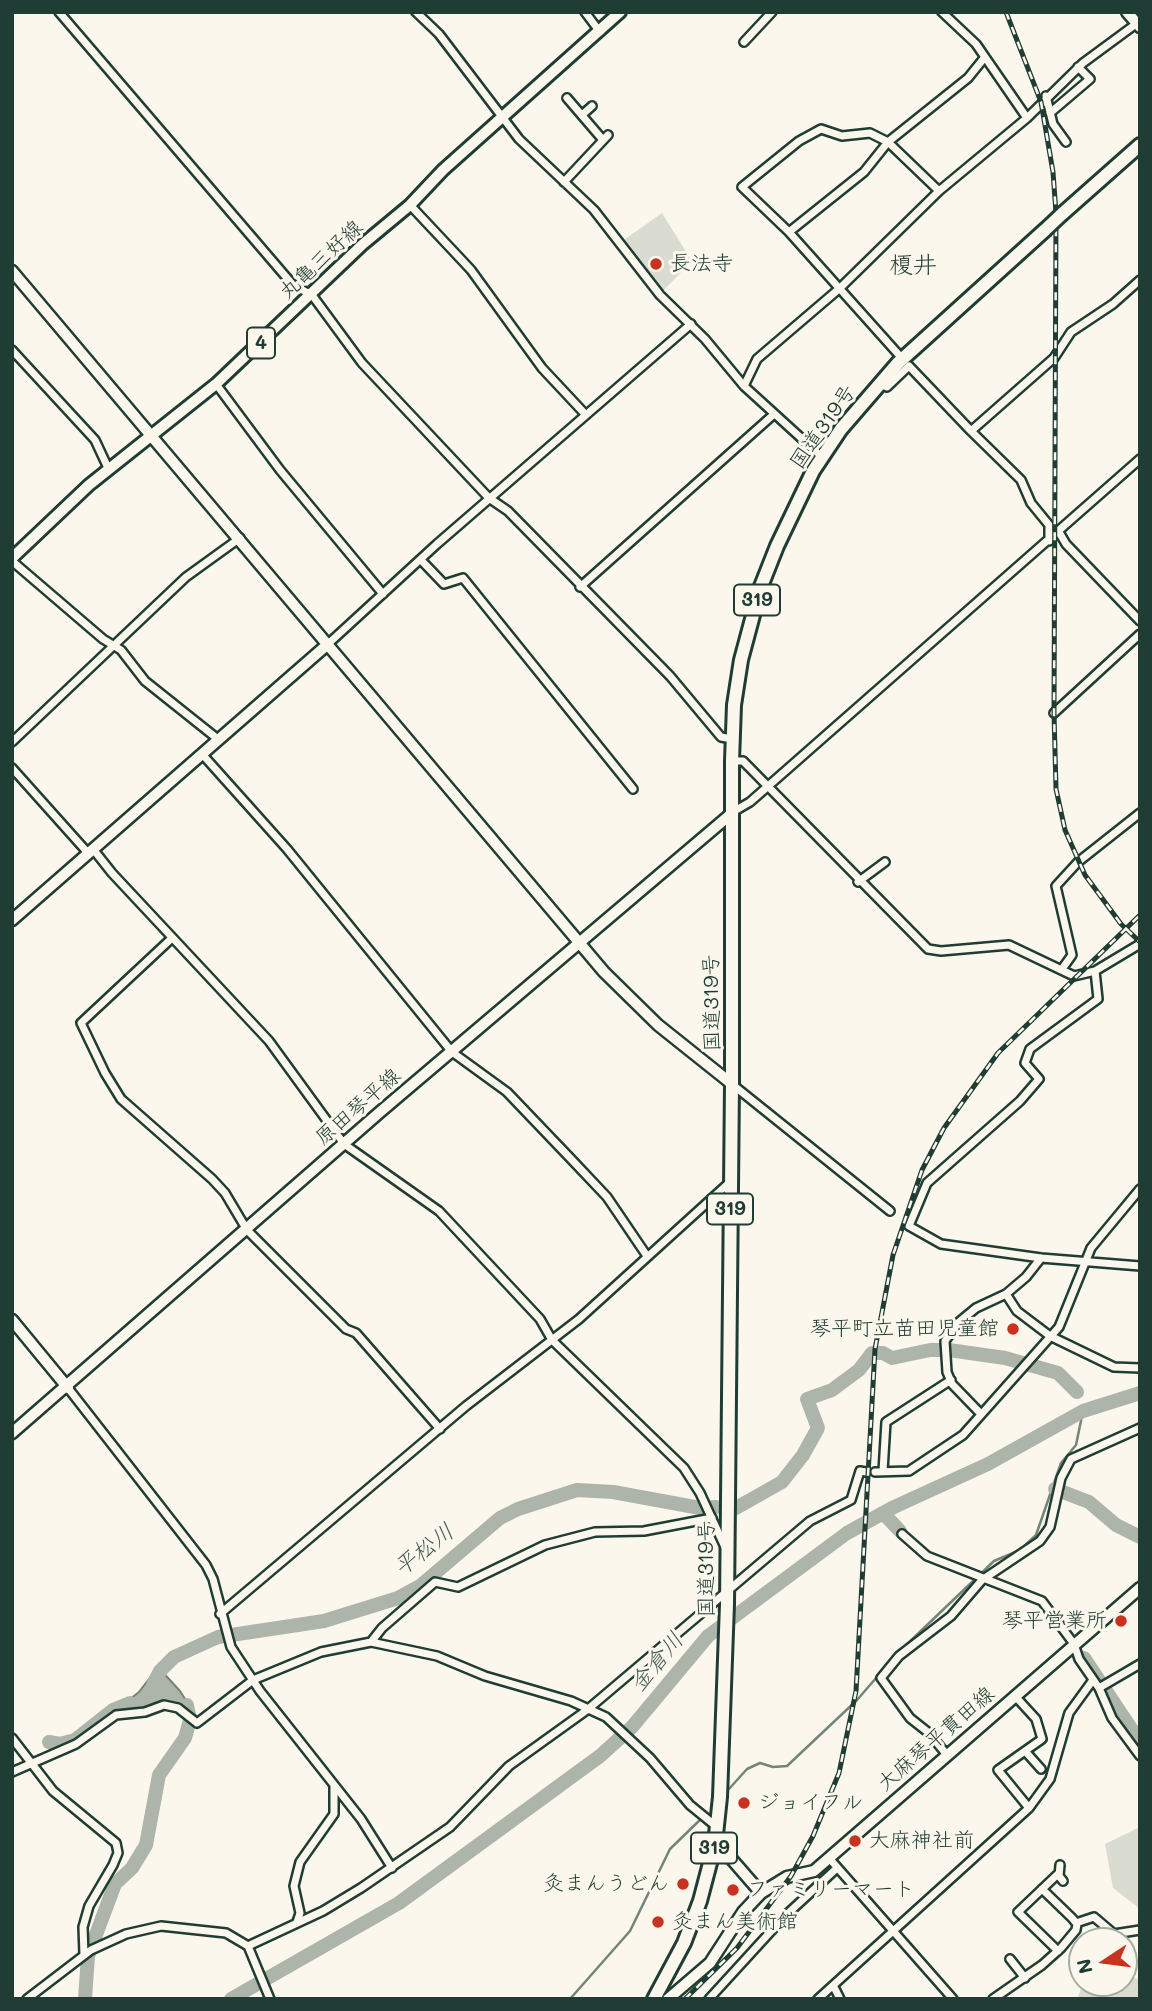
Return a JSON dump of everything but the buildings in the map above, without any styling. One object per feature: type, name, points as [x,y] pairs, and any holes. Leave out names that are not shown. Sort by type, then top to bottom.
[{"type":"highway","name":"国道319号","points":[[654,1999],[693,1921],[716,1834],[727,1597],[725,1547],[732,1084],[732,739],[737,681],[760,589],[796,503],[822,457],[878,383],[1140,145]]},
{"type":"main road","name":"丸亀三好線","points":[[12,559],[109,470],[216,384],[363,244],[411,205],[443,170],[503,120],[620,12]]},
{"type":"street","points":[[59,12],[293,285],[312,295],[348,346],[489,498],[508,511],[670,676],[721,737],[732,739]]},
{"type":"street","points":[[416,12],[439,34],[503,120],[594,210],[660,295],[691,324],[744,386],[822,457]]},
{"type":"street","points":[[585,12],[600,32]]},
{"type":"street","points":[[942,12],[985,57],[1027,118]]},
{"type":"street","points":[[744,386],[757,359],[840,288],[939,191],[1027,118],[1046,96],[1079,66],[1139,24],[1127,12]]},
{"type":"street","points":[[744,42],[769,13]]},
{"type":"street","points":[[789,232],[864,173],[888,142],[968,78],[985,57]]},
{"type":"street","points":[[1050,113],[1090,79],[1079,66]]},
{"type":"street","points":[[1046,96],[1053,124],[1066,142]]},
{"type":"street","points":[[564,182],[588,164],[606,137],[568,98]]},
{"type":"street","points":[[582,115],[592,106]]},
{"type":"street","points":[[899,355],[789,232],[742,187],[799,141],[821,129],[842,136],[863,132],[888,142],[939,191]]},
{"type":"street","points":[[411,205],[471,270],[542,368],[586,415]]},
{"type":"street","points":[[15,277],[154,435],[604,972],[657,1025],[890,1211]]},
{"type":"street","points":[[971,431],[1054,358],[1071,332],[1113,304],[1140,280]]},
{"type":"street","points":[[12,919],[328,644],[489,498],[691,324]]},
{"type":"street","points":[[12,350],[95,440],[109,470]]},
{"type":"street","points":[[878,383],[887,387],[909,366],[1021,480],[1031,503],[1049,525],[1049,541]]},
{"type":"street","points":[[216,384],[281,470],[383,594]]},
{"type":"street","points":[[580,587],[773,415]]},
{"type":"street","points":[[731,814],[767,787],[1140,459]]},
{"type":"street","points":[[1059,532],[1066,544],[1140,621]]},
{"type":"street","points":[[12,742],[186,577],[240,538]]},
{"type":"street","points":[[12,559],[103,639],[114,645],[145,681],[219,740]]},
{"type":"street","points":[[421,560],[444,584],[463,578],[633,789]]},
{"type":"street","points":[[1054,713],[1140,634]]},
{"type":"street","points":[[202,754],[287,849],[452,1052],[507,1092],[607,1197],[647,1256]]},
{"type":"street","points":[[732,761],[743,761],[858,882],[928,949],[941,951],[1009,945],[1073,976],[1095,971],[1140,944]]},
{"type":"street","points":[[12,768],[269,1041],[344,1144],[439,1211],[540,1319],[552,1340],[684,1468],[725,1547]]},
{"type":"street","points":[[1062,969],[1072,955],[1056,886],[1078,862],[1140,813]]},
{"type":"street","name":"原田琴平線","points":[[12,1433],[68,1388],[344,1144],[731,814]]},
{"type":"street","points":[[858,882],[885,862]]},
{"type":"street","points":[[172,938],[81,1023],[121,1099],[212,1179],[225,1193],[247,1230],[346,1329],[356,1333],[440,1429]]},
{"type":"street","points":[[1095,971],[1098,999],[1030,1049],[1025,1063],[1039,1079],[1020,1101],[927,1183],[909,1226],[941,1244],[1041,1258],[1140,1266]]},
{"type":"street","points":[[220,1614],[440,1429],[579,1320],[730,1182]]},
{"type":"street","points":[[951,1380],[886,1422],[879,1471],[909,1471],[931,1459],[962,1435],[1059,1327],[1091,1248],[1140,1189]]},
{"type":"street","points":[[981,1413],[951,1380],[944,1356],[950,1333],[976,1308],[1006,1294],[1026,1278],[1041,1258]]},
{"type":"street","points":[[1006,1294],[1017,1311],[1050,1336],[1114,1367],[1140,1368]]},
{"type":"street","points":[[12,1320],[206,1565],[213,1579],[220,1614],[231,1647],[253,1680],[332,1782],[392,1868]]},
{"type":"street","points":[[947,1755],[929,1733],[910,1718],[881,1678],[899,1656],[951,1616],[982,1580],[1040,1541],[1050,1527],[1060,1478],[1071,1459],[1140,1428]]},
{"type":"street","points":[[247,1946],[323,1911],[392,1868],[450,1827],[509,1766],[587,1710],[727,1597],[810,1521],[851,1500],[860,1471],[866,1472]]},
{"type":"street","points":[[371,1642],[382,1628],[435,1582],[458,1587],[545,1545],[596,1532],[643,1531],[712,1518]]},
{"type":"street","points":[[902,1534],[927,1556],[982,1580],[1042,1601],[1074,1644],[1079,1660],[1099,1688],[1112,1718],[1140,1756]]},
{"type":"street","name":"大麻琴平貫田線","points":[[668,1999],[710,1963],[743,1912],[761,1892],[787,1877],[814,1871],[1140,1588]]},
{"type":"street","points":[[12,1772],[76,1744],[116,1715],[145,1712],[164,1705],[178,1708],[197,1723],[253,1680],[321,1652],[371,1642],[437,1656],[485,1676],[571,1701],[606,1717],[645,1752],[716,1834],[761,1892]]},
{"type":"street","points":[[1099,1688],[1140,1664]]},
{"type":"street","points":[[818,1999],[1029,1808],[1050,1779],[1069,1713],[1093,1680]]},
{"type":"street","points":[[1015,1696],[1031,1712],[1042,1739],[998,1770],[1029,1808]]},
{"type":"street","points":[[12,1738],[53,1791],[116,1843],[118,1853],[113,1865],[89,1906],[83,1927],[84,1955]]},
{"type":"street","points":[[1025,1751],[1041,1769]]},
{"type":"street","points":[[297,1922],[300,1913],[294,1886],[300,1862],[334,1814],[332,1782]]},
{"type":"street","points":[[829,1858],[953,1999]]},
{"type":"street","points":[[709,1999],[784,1917],[837,1868]]},
{"type":"street","points":[[1058,1951],[1018,1912],[1061,1873]]},
{"type":"street","points":[[993,1999],[1025,1978],[1058,1951],[1076,1930],[1076,1923],[1042,1889]]},
{"type":"street","points":[[1076,1923],[1094,1917],[1106,1927]]},
{"type":"street","points":[[27,1999],[84,1955],[126,1934],[162,1926],[226,1933],[247,1946],[270,1999]]},
{"type":"street","points":[[1010,1959],[1025,1978]]},
{"type":"street","points":[[834,1987],[840,1999]]},
{"type":"shaded area","points":[[662,213],[692,261],[662,292],[621,242]]},
{"type":"shaded area","points":[[158,1667],[180,1691],[196,1716],[176,1704],[139,1712],[115,1711],[139,1692]]},
{"type":"shaded area","points":[[1140,1827],[1140,1909],[1113,1888],[1105,1844]]},
{"type":"shaded area","points":[[1140,1979],[1140,1999],[1077,1999],[1138,1997]]},
{"type":"waterway","name":"平松川","points":[[736,1508],[782,1482],[803,1455],[818,1428],[807,1399],[832,1390],[859,1370],[872,1353],[883,1353],[892,1358],[930,1350],[949,1350],[1005,1358],[1058,1373],[1077,1392]]},
{"type":"waterway","name":"金倉川","points":[[231,1999],[399,1903],[600,1756],[632,1727],[708,1636],[847,1533],[894,1507],[988,1464],[1083,1411],[1140,1393]]},
{"type":"waterway","points":[[903,1648],[994,1561],[1020,1550],[1036,1535],[1061,1463],[1076,1445],[1083,1411]]},
{"type":"waterway","points":[[1055,1489],[1089,1502],[1116,1525],[1140,1537]]},
{"type":"waterway","name":"平松川","points":[[153,1685],[160,1671],[174,1657],[218,1637],[324,1621],[398,1598],[420,1586],[500,1518],[518,1509],[577,1490],[613,1492],[700,1508],[716,1507]]},
{"type":"waterway","points":[[883,1513],[900,1531]]},
{"type":"waterway","points":[[729,1789],[747,1769],[760,1763],[773,1767],[787,1766],[857,1700],[896,1655]]},
{"type":"waterway","points":[[1084,1658],[1140,1742]]},
{"type":"waterway","name":"平松川","points":[[49,1742],[60,1744],[75,1740],[113,1710],[130,1703]]},
{"type":"waterway","name":"平松川","points":[[85,1999],[88,1956],[115,1884],[132,1868],[146,1845],[159,1775],[185,1738],[190,1720],[187,1705]]},
{"type":"waterway","points":[[570,1999],[630,1931],[670,1849],[702,1818]]},
{"type":"railway","points":[[1006,12],[1041,102],[1053,172],[1056,213],[1056,789],[1065,830],[1085,875],[1121,924],[1140,942]]},
{"type":"railway","points":[[685,1999],[737,1948],[791,1876],[813,1836],[839,1773],[856,1691],[875,1349],[893,1255],[922,1170],[944,1128],[998,1053],[1140,915]]},
{"type":"place","name":"長法寺","points":[[656,264]]},
{"type":"place","name":"琴平町立苗田児童館","points":[[1013,1329]]},
{"type":"place","name":"琴平営業所","points":[[1121,1621]]},
{"type":"place","name":"ジョイフル","points":[[744,1803]]},
{"type":"place","name":"大麻神社前","points":[[855,1841]]},
{"type":"place","name":"灸まんうどん","points":[[683,1884]]},
{"type":"place","name":"ファミリーマート","points":[[733,1890]]},
{"type":"place","name":"灸まん美術館","points":[[658,1922]]},
{"type":"district","name":"榎井","points":[[913,266]]}]
